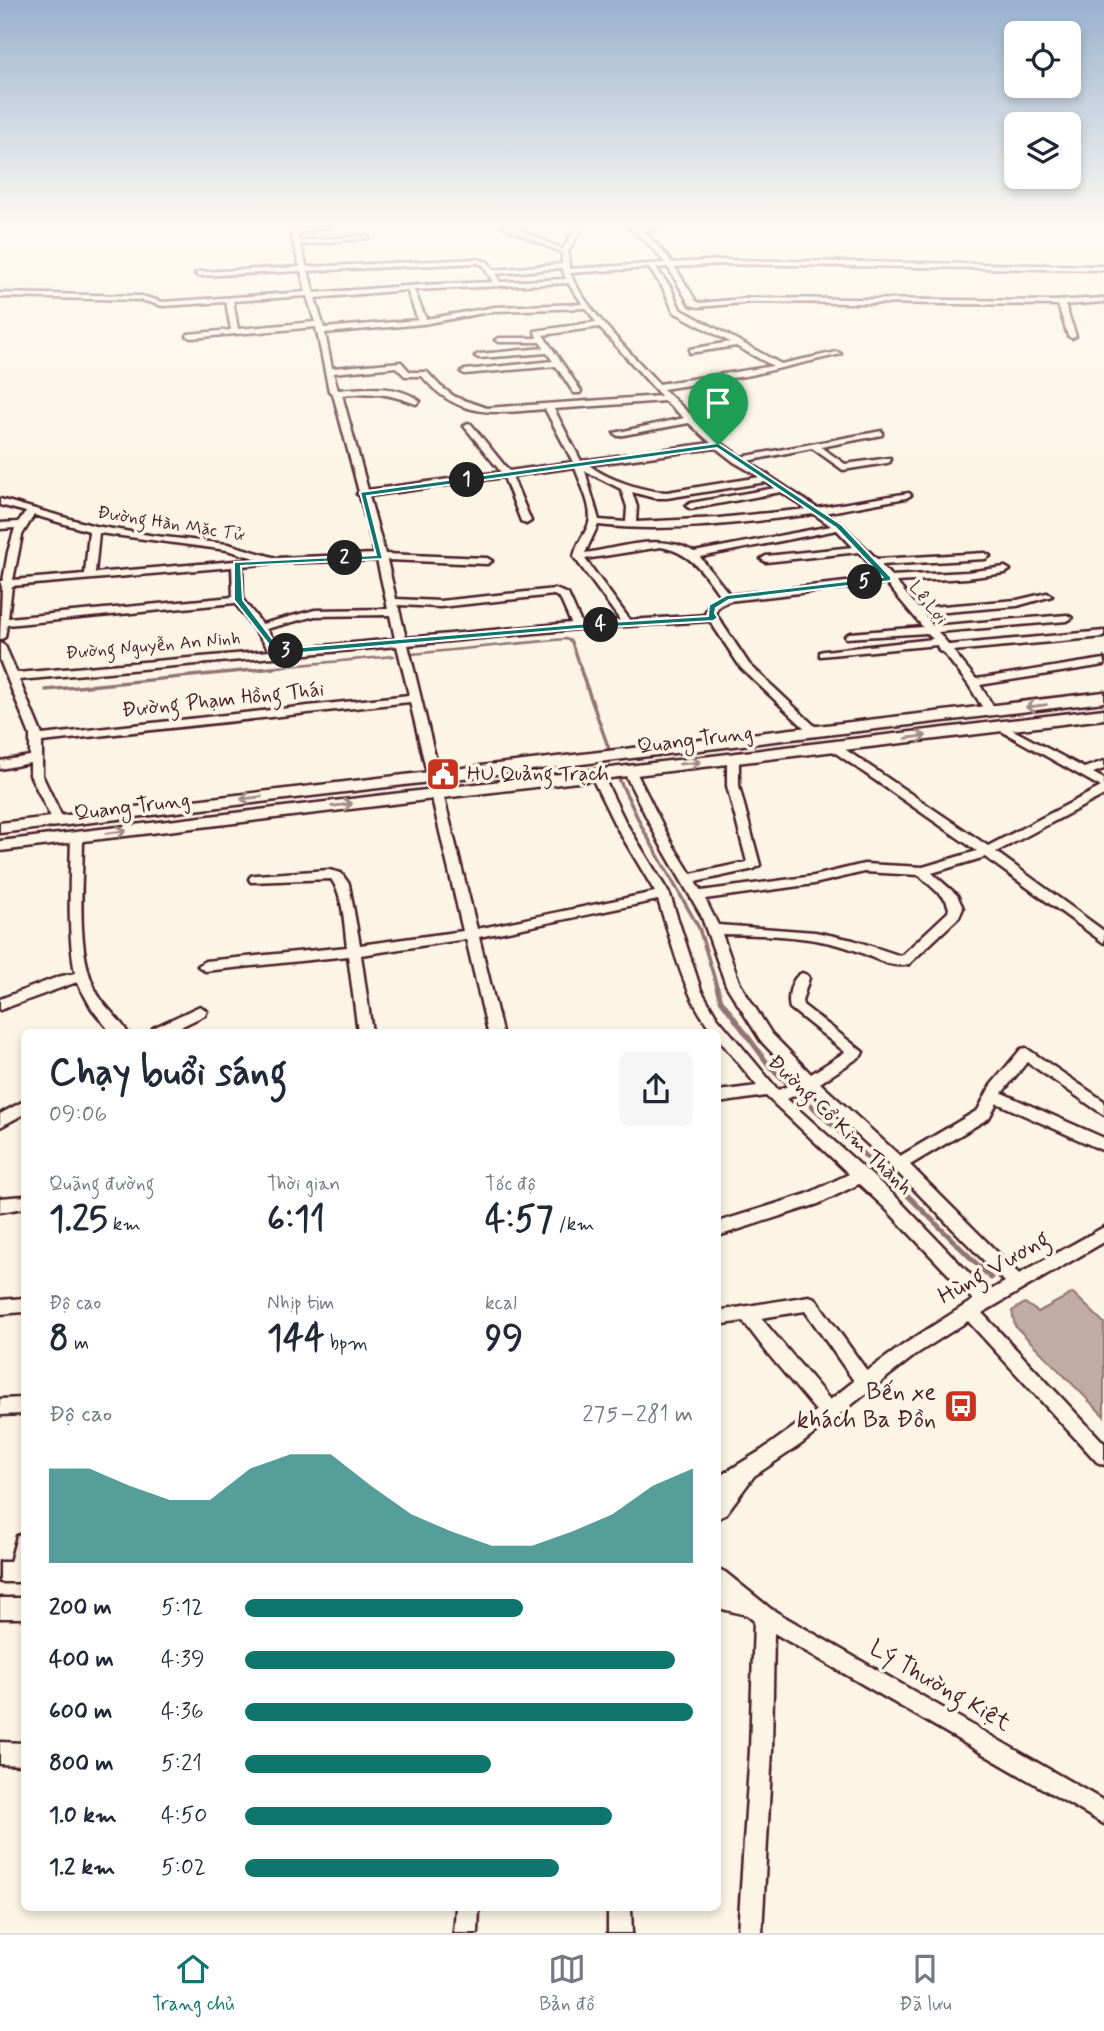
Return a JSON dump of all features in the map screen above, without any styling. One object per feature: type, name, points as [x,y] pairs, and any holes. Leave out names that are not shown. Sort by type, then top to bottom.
[{"type":"highway","name":"Quang Trung","points":[[729,750],[815,732],[1104,697]]},
{"type":"highway","points":[[990,711],[1000,726]]},
{"type":"highway","name":"Quang Trung","points":[[0,828],[587,769],[729,750],[833,747],[1104,714]]},
{"type":"highway","name":"Quang Trung","points":[[587,769],[629,770],[652,759]]},
{"type":"highway","name":"Quang Trung","points":[[0,846],[436,785]]},
{"type":"street","points":[[232,316],[235,332]]},
{"type":"street","points":[[316,316],[333,391],[337,393],[381,557],[494,1029]]},
{"type":"street","points":[[421,316],[423,322]]},
{"type":"street","points":[[191,336],[423,322],[454,316]]},
{"type":"street","name":"Lê Lợi","points":[[595,316],[667,398],[718,445],[839,527],[874,562],[973,683],[990,711]]},
{"type":"street","points":[[688,316],[779,366]]},
{"type":"street","points":[[1065,316],[1072,336]]},
{"type":"street","points":[[578,391],[542,341],[539,331],[601,324]]},
{"type":"street","points":[[499,340],[542,341]]},
{"type":"street","points":[[693,351],[738,343]]},
{"type":"street","points":[[479,356],[550,350]]},
{"type":"street","points":[[658,387],[837,354]]},
{"type":"street","points":[[465,372],[558,363]]},
{"type":"street","points":[[330,371],[398,364],[408,374],[424,374],[439,389],[464,406],[486,411],[667,398]]},
{"type":"street","points":[[337,393],[390,390],[416,401]]},
{"type":"street","points":[[548,406],[580,464],[596,522],[580,547],[579,557],[627,623]]},
{"type":"street","points":[[618,433],[690,420]]},
{"type":"street","points":[[468,426],[507,474],[526,521]]},
{"type":"street","points":[[737,460],[879,433]]},
{"type":"street","points":[[362,494],[718,445]]},
{"type":"street","points":[[813,445],[843,467],[887,460]]},
{"type":"street","points":[[580,464],[589,471],[613,478],[624,487],[632,502],[631,526]]},
{"type":"street","points":[[624,487],[661,495],[767,479]]},
{"type":"street","points":[[691,506],[782,489]]},
{"type":"street","points":[[596,522],[631,526],[818,512],[906,495]]},
{"type":"street","name":"Đường Hàn Mặc Tử","points":[[0,502],[94,529],[228,547],[276,561],[381,557],[487,561]]},
{"type":"street","points":[[0,637],[4,622],[3,584],[19,525],[31,512]]},
{"type":"street","points":[[0,526],[19,525]]},
{"type":"street","points":[[579,557],[661,544],[695,555],[839,527]]},
{"type":"street","points":[[90,576],[94,529]]},
{"type":"street","points":[[766,559],[861,549]]},
{"type":"street","points":[[695,555],[727,597]]},
{"type":"street","points":[[874,562],[985,556]]},
{"type":"street","points":[[3,584],[276,561]]},
{"type":"street","points":[[237,564],[238,600],[277,652]]},
{"type":"street","points":[[815,732],[752,674],[710,613],[712,607],[727,597],[888,579],[1005,570]]},
{"type":"street","points":[[259,628],[315,613],[555,592],[564,596],[578,626]]},
{"type":"street","points":[[915,611],[1017,603],[1047,597]]},
{"type":"street","points":[[4,622],[238,600]]},
{"type":"street","name":"Đường Nguyễn An Ninh","points":[[14,677],[578,626],[713,618]]},
{"type":"street","points":[[850,636],[1067,618]]},
{"type":"street","points":[[824,654],[1104,634]]},
{"type":"street","points":[[0,646],[36,739],[36,775],[58,821]]},
{"type":"street","points":[[973,683],[1104,662]]},
{"type":"street","name":"Đường Phạm Hồng Thái","points":[[36,739],[415,698]]},
{"type":"street","points":[[1000,726],[1104,783]]},
{"type":"street","points":[[833,747],[987,852],[1104,938]]},
{"type":"street","points":[[689,879],[754,865],[733,786],[729,750]]},
{"type":"street","points":[[0,765],[37,758]]},
{"type":"street","points":[[1086,771],[1104,765]]},
{"type":"street","name":"Đường Cổ Kim Thành","points":[[587,769],[663,895],[700,1004],[777,1094],[860,1175],[1104,1456]]},
{"type":"street","points":[[629,770],[665,842],[689,879],[714,929],[738,996],[778,1052],[806,1083],[899,1164],[1018,1284]]},
{"type":"street","points":[[697,896],[814,880],[864,868],[923,871],[987,852],[1104,790]]},
{"type":"street","points":[[77,837],[82,976],[104,1018],[117,1029]]},
{"type":"street","points":[[714,929],[759,930],[825,939],[904,961],[957,908],[952,898],[923,871]]},
{"type":"street","points":[[256,879],[329,874],[336,876],[344,894],[365,1029]]},
{"type":"street","points":[[205,966],[354,951],[472,934],[663,895]]},
{"type":"street","points":[[1088,925],[1104,922]]},
{"type":"street","points":[[0,1005],[63,980],[82,976]]},
{"type":"street","points":[[721,1097],[777,1094],[806,1083],[856,1052],[797,1008],[795,1002],[802,978]]},
{"type":"street","points":[[164,1029],[200,1011]]},
{"type":"street","points":[[899,1164],[984,1114],[993,1095],[1026,1053],[1104,1109]]},
{"type":"street","points":[[993,1095],[1104,1144]]},
{"type":"street","points":[[0,1121],[21,1109]]},
{"type":"street","points":[[721,1228],[812,1199],[860,1175]]},
{"type":"street","points":[[0,1205],[21,1202]]},
{"type":"street","name":"Hùng Vương","points":[[750,1470],[912,1349],[977,1307],[1104,1234]]},
{"type":"street","points":[[721,1318],[809,1303],[866,1383]]},
{"type":"street","points":[[0,1307],[21,1304]]},
{"type":"street","points":[[747,1314],[828,1411]]},
{"type":"street","points":[[0,1407],[21,1406]]},
{"type":"street","points":[[721,1485],[750,1470]]},
{"type":"street","points":[[721,1505],[750,1470]]},
{"type":"street","points":[[14,1572],[21,1552]]},
{"type":"street","points":[[721,1581],[757,1610],[761,1750],[750,1933]]},
{"type":"street","points":[[721,1599],[757,1610]]},
{"type":"street","points":[[0,1608],[21,1608]]},
{"type":"street","name":"Lý Thường Kiệt","points":[[757,1610],[1104,1812]]},
{"type":"street","points":[[0,1753],[21,1754]]},
{"type":"street","points":[[466,1933],[468,1911]]},
{"type":"street","points":[[620,1911],[621,1933]]},
{"type":"shaded area","points":[[1073,1293],[1104,1323],[1104,1416],[1015,1326],[1012,1311],[1025,1303],[1038,1312]]},
{"type":"waterway","points":[[412,654],[565,639],[571,641],[581,669]]},
{"type":"waterway","points":[[257,669],[394,656]]},
{"type":"waterway","points":[[46,690],[275,668]]},
{"type":"waterway","points":[[580,668],[610,752]]},
{"type":"waterway","points":[[619,779],[643,829],[699,928],[718,990]]},
{"type":"waterway","points":[[717,988],[721,1000],[771,1068],[899,1187],[991,1278]]},
{"type":"place","name":"HU Quảng Trạch","points":[[443,774]]},
{"type":"place","name":"Bến xe khách Ba Đồn","points":[[961,1406]]},
{"type":"route","points":[[718,445],[839,527],[888,579],[727,597],[712,607],[710,613],[713,618],[578,626],[277,652],[238,600],[237,564],[381,557],[362,494],[718,445]]}]
